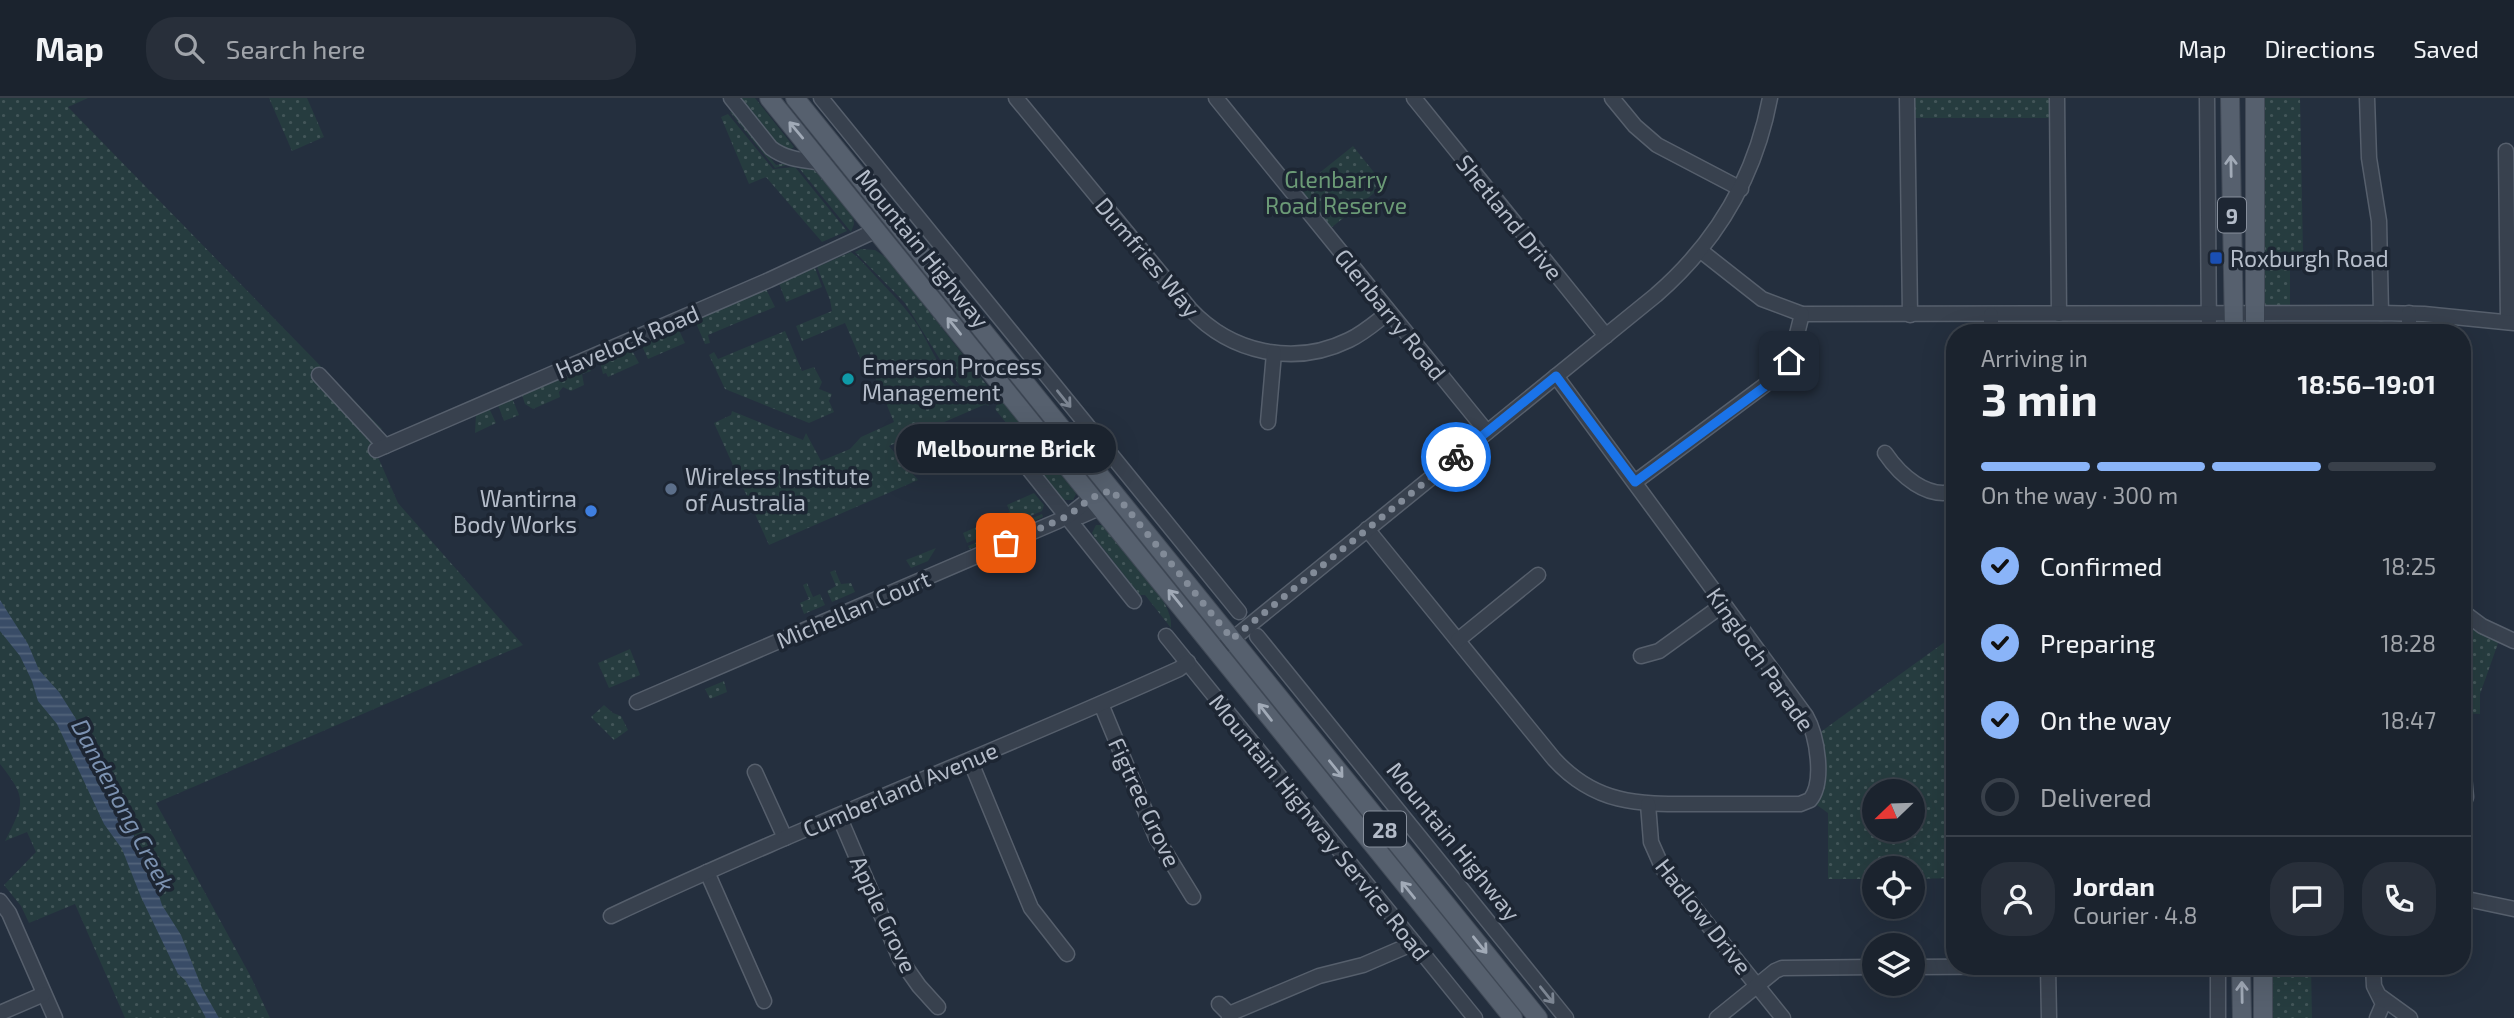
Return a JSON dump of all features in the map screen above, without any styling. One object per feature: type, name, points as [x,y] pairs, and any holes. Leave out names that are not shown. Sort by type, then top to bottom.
[{"type":"main road","name":"Mountain Highway","points":[[769,98],[1513,1018]]},
{"type":"main road","name":"Mountain Highway","points":[[794,98],[1538,1018]]},
{"type":"main road","name":"9","points":[[2230,98],[2234,324]]},
{"type":"main road","name":"9","points":[[2255,98],[2257,324]]},
{"type":"main road","points":[[877,230],[892,218]]},
{"type":"main road","points":[[1095,503],[1112,490]]},
{"type":"main road","points":[[1308,766],[1315,756],[1310,736]]},
{"type":"main road","points":[[2241,975],[2242,1018]]},
{"type":"main road","points":[[2263,975],[2263,1018]]},
{"type":"street","points":[[731,98],[771,148],[787,158],[823,163]]},
{"type":"street","points":[[821,98],[1239,612]]},
{"type":"street","name":"Dumfries Way","points":[[1016,98],[1199,319],[1224,337],[1241,345],[1274,354],[1316,351],[1363,332],[1389,312]]},
{"type":"street","name":"Glenbarry Road","points":[[1216,98],[1487,432]]},
{"type":"street","name":"Shetland Drive","points":[[1414,98],[1606,336]]},
{"type":"street","points":[[1612,98],[1635,126],[1657,145],[1741,189]]},
{"type":"street","points":[[1217,651],[1669,284],[1701,251],[1720,226],[1741,189],[1761,138],[1770,98]]},
{"type":"street","points":[[1907,98],[1910,315]]},
{"type":"street","points":[[2057,98],[2059,314]]},
{"type":"street","points":[[2207,98],[2209,324]]},
{"type":"street","points":[[2367,98],[2369,158],[2379,221],[2381,313]]},
{"type":"street","points":[[2276,324],[2381,313],[2409,313],[2511,323],[2505,151]]},
{"type":"street","name":"Havelock Road","points":[[319,375],[381,448],[877,230]]},
{"type":"street","points":[[1701,251],[1762,299],[1780,308],[1802,314],[2209,313],[2233,314],[2253,324]]},
{"type":"street","points":[[2409,313],[2409,324]]},
{"type":"street","points":[[1635,482],[1781,373],[1792,354],[1802,314]]},
{"type":"street","points":[[1991,315],[1991,324]]},
{"type":"street","points":[[1268,422],[1274,354]]},
{"type":"street","name":"Kingloch Parade","points":[[1367,529],[1554,759],[1567,772],[1601,794],[1622,801],[1648,804],[1800,804],[1810,800],[1816,791],[1816,747],[1812,727],[1556,376]]},
{"type":"street","points":[[1008,443],[1135,601]]},
{"type":"street","points":[[1885,453],[1896,468],[1925,490],[1946,493]]},
{"type":"street","name":"Michellan Court","points":[[637,702],[1068,516],[1081,516],[1095,503]]},
{"type":"street","points":[[1458,639],[1538,575]]},
{"type":"street","points":[[1641,656],[1659,651],[1724,604]]},
{"type":"street","points":[[2471,618],[2482,626],[2514,640]]},
{"type":"street","name":"Mountain Highway Service Road","points":[[1166,636],[1475,1018]]},
{"type":"street","points":[[1257,636],[1304,694]]},
{"type":"street","name":"Cumberland Avenue","points":[[611,916],[785,838],[1101,704],[1179,669],[1188,662]]},
{"type":"street","points":[[1273,690],[1304,694]]},
{"type":"street","name":"Mountain Highway","points":[[1304,694],[1566,1018]]},
{"type":"street","name":"Figtree Grove","points":[[1101,704],[1156,837],[1194,897]]},
{"type":"street","points":[[970,760],[1031,908],[1067,954]]},
{"type":"street","points":[[755,772],[785,838]]},
{"type":"street","name":"Hadlow Drive","points":[[1648,804],[1649,833],[1654,853],[1663,869],[1783,1018]]},
{"type":"street","name":"Apple Grove","points":[[839,816],[900,959],[938,1007]]},
{"type":"street","points":[[707,872],[764,1001]]},
{"type":"street","points":[[2471,900],[2514,909]]},
{"type":"street","points":[[0,901],[9,913],[55,1018]]},
{"type":"street","points":[[1226,1012],[1319,976],[1363,965],[1414,943]]},
{"type":"street","points":[[1717,1018],[1775,971],[1786,967],[1862,967]]},
{"type":"street","points":[[1925,967],[1946,967]]},
{"type":"street","points":[[2048,975],[2049,1018]]},
{"type":"street","points":[[2218,975],[2218,1018]]},
{"type":"street","points":[[2373,975],[2374,986],[2383,1007],[2377,1018]]},
{"type":"street","points":[[0,1013],[44,995]]},
{"type":"street","points":[[2381,998],[2410,1018]]},
{"type":"green space","points":[[0,98],[88,98],[68,107],[382,429],[368,434],[398,503],[523,645],[156,803],[251,977],[270,1018],[125,1018],[75,904],[29,923],[21,906],[4,885],[36,852],[27,832],[5,841],[16,818],[20,801],[15,785],[0,764]]},
{"type":"green space","points":[[269,98],[307,98],[324,137],[292,151]]},
{"type":"green space","points":[[739,98],[755,98],[794,147],[791,149],[793,153],[780,148]]},
{"type":"green space","points":[[1907,98],[2057,98],[2057,118],[1908,118]]},
{"type":"green space","points":[[2255,98],[2300,98],[2303,254],[2290,255],[2290,314],[2255,314]]},
{"type":"green space","points":[[730,112],[734,112],[776,165],[790,162],[811,166],[853,216],[851,232],[795,163],[775,168]]},
{"type":"green space","points":[[728,114],[773,169],[795,167],[847,231],[822,242],[766,177],[749,184],[721,117]]},
{"type":"green space","name":"Glenbarry Road Reserve","points":[[1353,146],[1384,185],[1326,232],[1293,194]]},
{"type":"green space","points":[[861,249],[875,250],[887,258],[993,393],[990,403],[974,397],[959,384],[944,366],[905,303],[855,252]]},
{"type":"green space","points":[[851,252],[917,324],[952,382],[962,391],[989,405],[889,446],[918,480],[769,545],[714,423],[731,415],[732,411],[803,440],[806,433],[821,461],[850,449],[861,437],[894,422],[875,377],[867,374],[845,323],[802,341],[796,326],[832,311],[817,267]]},
{"type":"green space","points":[[815,268],[822,287],[786,302],[779,283]]},
{"type":"green space","points":[[766,289],[775,307],[708,335],[710,343],[705,344],[696,323],[697,318]]},
{"type":"green space","points":[[677,326],[685,343],[648,359],[641,344]]},
{"type":"green space","points":[[785,331],[802,371],[814,367],[822,382],[819,389],[832,394],[829,401],[834,412],[809,423],[725,389],[709,355],[714,352],[718,359]]},
{"type":"green space","points":[[630,347],[639,363],[608,377],[606,373],[603,374],[600,362]]},
{"type":"green space","points":[[587,365],[591,371],[582,374],[584,385],[571,391],[563,387],[559,392],[560,397],[533,409],[525,404],[522,395],[524,393]]},
{"type":"green space","points":[[1000,397],[1075,490],[1073,500],[1064,500],[1018,444],[1019,439],[995,409]]},
{"type":"green space","points":[[512,398],[519,415],[504,421],[498,405]]},
{"type":"green space","points":[[489,408],[496,423],[475,433],[476,414]]},
{"type":"green space","points":[[1034,493],[1044,505],[1042,511],[967,543],[963,533],[1010,512],[1007,505]]},
{"type":"green space","points":[[1042,514],[1043,517],[970,549],[968,546]]},
{"type":"green space","points":[[1096,525],[1102,525],[1106,529],[1157,591],[1170,617],[1171,628],[1145,595],[1140,595],[1095,538],[1092,533]]},
{"type":"green space","points":[[936,548],[928,561],[911,568],[906,560]]},
{"type":"green space","points":[[835,570],[841,584],[851,583],[855,592],[832,602],[827,591],[836,586],[830,572]]},
{"type":"green space","points":[[807,583],[813,597],[820,594],[825,605],[804,614],[800,603],[809,599],[803,585]]},
{"type":"green space","points":[[2471,617],[2501,635],[2480,694],[2480,714],[2471,714]]},
{"type":"green space","points":[[1946,641],[1946,878],[1925,879],[1925,856],[1862,856],[1862,879],[1828,879],[1828,813],[1810,800],[1815,736]]},
{"type":"green space","points":[[630,649],[640,675],[609,688],[598,663]]},
{"type":"green space","points":[[724,681],[727,692],[710,699],[705,689]]},
{"type":"green space","points":[[604,705],[621,716],[628,730],[614,740],[591,717]]},
{"type":"green space","points":[[2263,975],[2311,975],[2312,1018],[2263,1018]]},
{"type":"water","points":[[0,600],[28,644],[39,670],[59,692],[76,719],[89,759],[146,856],[162,905],[181,935],[202,988],[219,1018],[206,1018],[185,980],[178,974],[141,897],[122,849],[104,824],[57,724],[38,701],[20,656],[0,631]]},
{"type":"way so far","points":[[1006,543],[1068,516],[1091,498],[1112,490],[1232,639],[1456,457]]},
{"type":"place","name":"Roxburgh Road","points":[[2216,258]]},
{"type":"place","name":"Emerson Process Management","points":[[848,379]]},
{"type":"place","name":"Wireless Institute of Australia","points":[[671,489]]},
{"type":"place","name":"Wantirna Body Works","points":[[591,511]]},
{"type":"place","name":"Melbourne Brick","points":[[1006,543]]},
{"type":"route","points":[[1456,457],[1556,376],[1635,482],[1767,385],[1781,373],[1789,361]]},
{"type":"water label","name":"Dandenong Creek","points":[[124,805]]}]
